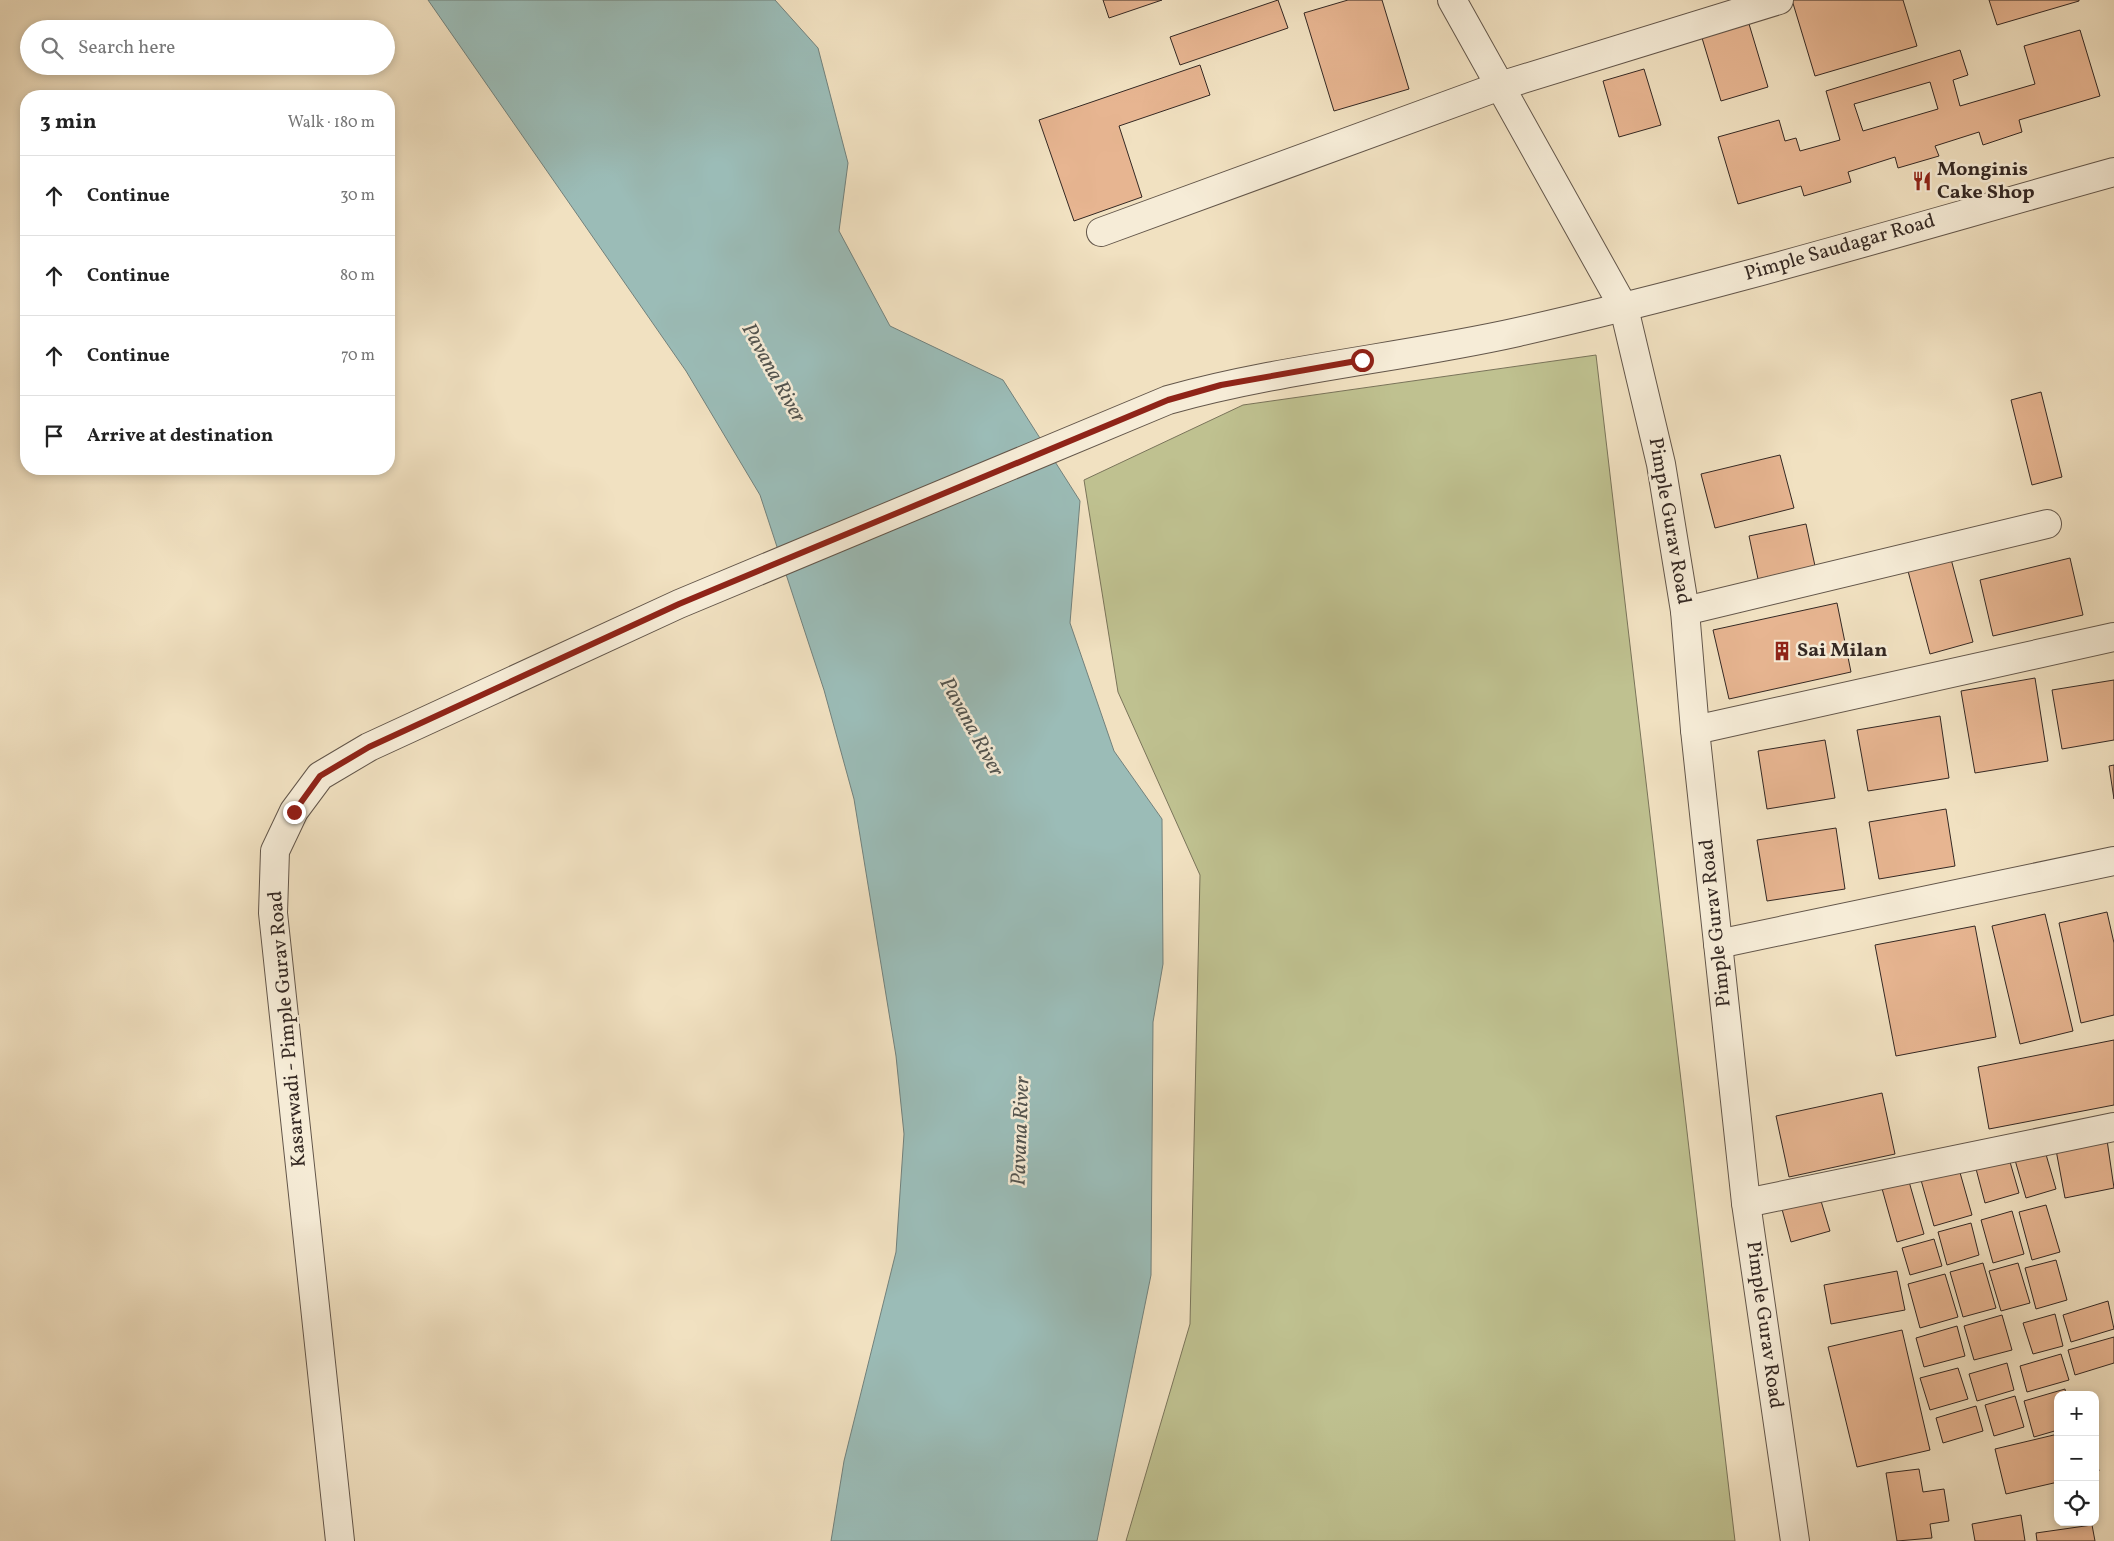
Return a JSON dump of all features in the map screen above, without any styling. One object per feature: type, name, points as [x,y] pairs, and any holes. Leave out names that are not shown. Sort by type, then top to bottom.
[{"type":"street","name":"Pimple Gurav Road","points":[[1452,0],[1624,308],[1661,464],[1685,610],[1746,1203],[1795,1541]]},
{"type":"street","points":[[1101,232],[1500,86],[1778,0]]},
{"type":"street","name":"Pimple Saudagar Road","points":[[1624,308],[2114,172]]},
{"type":"street","name":"Kasarwadi - Pimple Gurav Road","points":[[340,1541],[273,912],[275,851],[294,812],[320,776],[369,747],[679,604],[1168,400],[1221,385],[1507,335],[1624,308]]},
{"type":"street","points":[[1685,610],[2047,524]]},
{"type":"street","points":[[1696,730],[2114,637]]},
{"type":"street","points":[[1718,944],[2114,861]]},
{"type":"street","points":[[1746,1203],[2114,1127]]},
{"type":"green space","points":[[1596,355],[1735,1541],[1126,1541],[1190,1324],[1200,875],[1118,692],[1084,480],[1243,405]]},
{"type":"water","name":"Pavana River","points":[[428,0],[775,0],[818,48],[848,163],[839,231],[890,326],[1003,380],[1080,501],[1070,623],[1114,751],[1162,819],[1163,964],[1153,1022],[1151,1275],[1097,1541],[831,1541],[844,1461],[896,1252],[904,1134],[896,1056],[854,799],[824,690],[760,495],[686,371]]},
{"type":"building","points":[[1103,0],[1162,0],[1109,18]]},
{"type":"building","points":[[1278,0],[1288,28],[1180,65],[1170,37]]},
{"type":"building","points":[[1348,0],[1382,0],[1409,89],[1334,111],[1304,13]]},
{"type":"building","points":[[1792,0],[1903,0],[1917,46],[1815,76]]},
{"type":"building","points":[[1989,0],[2079,0],[2079,1],[1997,25]]},
{"type":"building","points":[[1746,14],[1768,87],[1721,101],[1699,28]]},
{"type":"building","points":[[2080,30],[2100,96],[2019,120],[2022,132],[1983,145],[1979,132],[1935,146],[1939,156],[1898,168],[1895,157],[1848,172],[1851,182],[1804,196],[1801,186],[1738,204],[1718,137],[1779,120],[1785,141],[1796,138],[1800,151],[1840,140],[1826,91],[1960,50],[1968,75],[1953,80],[1960,106],[2035,84],[2024,46]],"holes":[[[1930,82],[1938,109],[1863,131],[1854,104]]]},
{"type":"building","points":[[1200,65],[1210,95],[1119,126],[1142,197],[1074,221],[1039,120]]},
{"type":"building","points":[[1644,69],[1661,125],[1619,137],[1603,81]]},
{"type":"building","points":[[2041,392],[2062,477],[2032,485],[2011,400]]},
{"type":"building","points":[[1780,455],[1794,508],[1715,528],[1701,474]]},
{"type":"building","points":[[1806,524],[1815,566],[1758,579],[1749,536]]},
{"type":"building","points":[[2070,558],[2083,615],[1993,636],[1980,580]]},
{"type":"building","points":[[1951,559],[1973,642],[1930,654],[1908,571]]},
{"type":"building","name":"Sai Milan","points":[[1837,603],[1851,672],[1729,699],[1713,630]]},
{"type":"building","points":[[2035,678],[2048,761],[1975,773],[1961,691]]},
{"type":"building","points":[[2114,680],[2114,740],[2062,749],[2052,690]]},
{"type":"building","points":[[1940,716],[1949,778],[1868,791],[1857,730]]},
{"type":"building","points":[[1825,740],[1835,798],[1767,809],[1758,751]]},
{"type":"building","points":[[2114,765],[2114,799],[2109,766]]},
{"type":"building","points":[[1946,809],[1955,866],[1879,879],[1869,822]]},
{"type":"building","points":[[1836,828],[1845,889],[1767,901],[1757,840]]},
{"type":"building","points":[[2107,912],[2114,943],[2114,1015],[2081,1023],[2059,923]]},
{"type":"building","points":[[2045,914],[2073,1031],[2020,1044],[1992,926]]},
{"type":"building","points":[[1975,926],[1996,1037],[1896,1056],[1875,945]]},
{"type":"building","points":[[2114,1040],[2114,1105],[1989,1129],[1978,1067]]},
{"type":"building","points":[[1882,1093],[1895,1154],[1789,1177],[1776,1116]]},
{"type":"building","points":[[2107,1140],[2114,1188],[2065,1198],[2056,1150]]},
{"type":"building","points":[[2045,1151],[2056,1189],[2026,1198],[2015,1160]]},
{"type":"building","points":[[2008,1155],[2019,1193],[1985,1203],[1975,1165]]},
{"type":"building","points":[[1957,1162],[1972,1215],[1934,1226],[1919,1173]]},
{"type":"building","points":[[1908,1178],[1924,1234],[1897,1242],[1881,1185]]},
{"type":"building","points":[[1818,1191],[1830,1231],[1791,1242],[1780,1202]]},
{"type":"building","points":[[2046,1205],[2060,1252],[2032,1260],[2019,1212]]},
{"type":"building","points":[[2012,1211],[2024,1254],[1993,1263],[1981,1220]]},
{"type":"building","points":[[1971,1223],[1979,1255],[1947,1265],[1938,1232]]},
{"type":"building","points":[[1934,1239],[1942,1266],[1910,1275],[1902,1248]]},
{"type":"building","points":[[2056,1260],[2067,1300],[2036,1309],[2025,1268]]},
{"type":"building","points":[[1983,1263],[1996,1308],[1963,1317],[1950,1272]]},
{"type":"building","points":[[2018,1263],[2030,1303],[2001,1311],[1989,1271]]},
{"type":"building","points":[[1897,1271],[1905,1310],[1831,1324],[1824,1285]]},
{"type":"building","points":[[1945,1274],[1958,1317],[1920,1328],[1908,1284]]},
{"type":"building","points":[[2108,1301],[2114,1329],[2071,1342],[2063,1315]]},
{"type":"building","points":[[2055,1314],[2063,1346],[2033,1354],[2023,1323]]},
{"type":"building","points":[[2002,1315],[2012,1350],[1974,1360],[1964,1326]]},
{"type":"building","points":[[1957,1326],[1965,1356],[1924,1367],[1916,1338]]},
{"type":"building","points":[[1902,1330],[1930,1450],[1857,1467],[1828,1347]]},
{"type":"building","points":[[2114,1337],[2114,1363],[2075,1375],[2068,1350]]},
{"type":"building","points":[[2061,1354],[2069,1380],[2027,1392],[2020,1366]]},
{"type":"building","points":[[2007,1363],[2014,1390],[1977,1401],[1969,1374]]},
{"type":"building","points":[[1958,1368],[1968,1399],[1930,1410],[1920,1378]]},
{"type":"building","points":[[2054,1392],[2054,1431],[2034,1437],[2024,1401]]},
{"type":"building","points":[[2015,1396],[2024,1427],[1994,1436],[1985,1405]]},
{"type":"building","points":[[1976,1406],[1983,1431],[1943,1443],[1936,1418]]},
{"type":"building","points":[[2054,1435],[2054,1483],[2006,1494],[1995,1449]]},
{"type":"building","points":[[1919,1469],[1923,1492],[1944,1489],[1949,1521],[1930,1524],[1932,1538],[1897,1541],[1886,1473]]},
{"type":"building","points":[[2021,1515],[2025,1541],[1975,1541],[1972,1524]]},
{"type":"building","points":[[2092,1526],[2095,1541],[2037,1541],[2036,1533]]},
{"type":"place","name":"Monginis Cake Shop","points":[[1922,181]]},
{"type":"place","name":"Sai Milan","points":[[1782,651]]},
{"type":"route","points":[[294,812],[320,776],[369,747],[679,604],[1168,400],[1221,385],[1362,360]]}]
